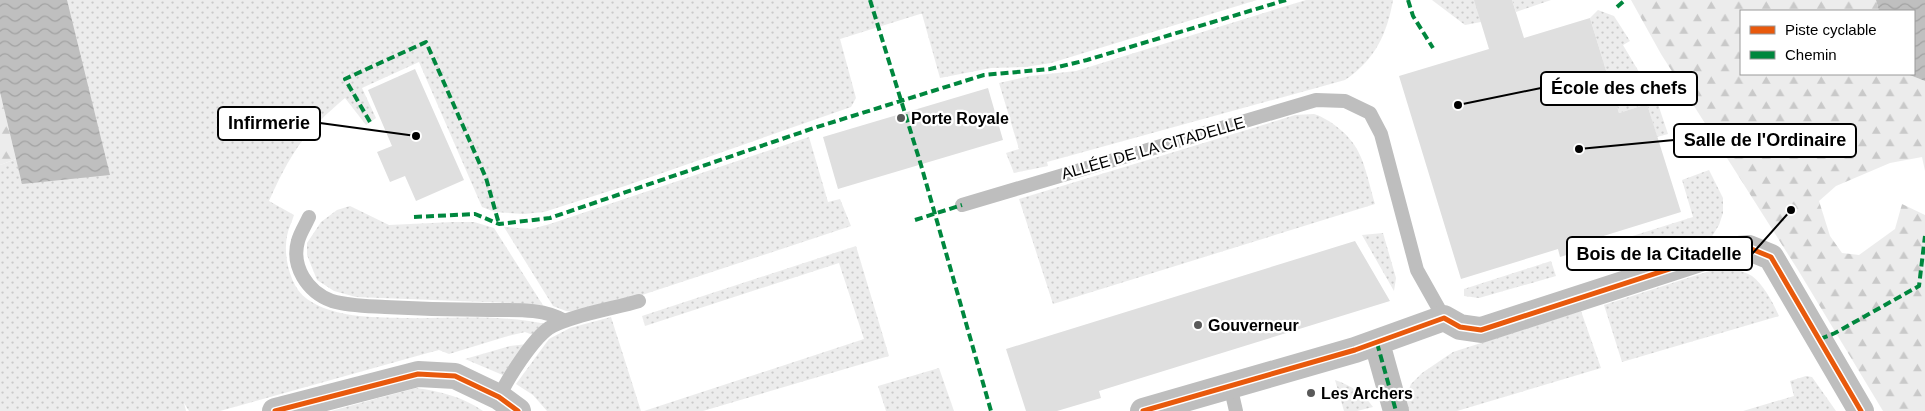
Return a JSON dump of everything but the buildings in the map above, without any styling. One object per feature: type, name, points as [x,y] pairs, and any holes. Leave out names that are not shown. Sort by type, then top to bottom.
[{"type":"street","points":[[1143,411],[1377,343],[1444,318],[1460,327],[1481,330],[1728,250],[1749,248],[1771,256],[1861,411]]},
{"type":"street","points":[[1377,343],[1396,411]]},
{"type":"street","points":[[275,411],[418,374],[455,376],[508,404]]},
{"type":"lane","name":"ALLÉE DE LA CITADELLE","points":[[962,205],[1316,100],[1345,100],[1370,113],[1381,134],[1418,270],[1444,318]]},
{"type":"lane","points":[[309,217],[298,240],[295,258],[302,276],[315,291],[330,300],[347,305],[403,308],[524,310],[557,316],[565,321]]},
{"type":"lane","points":[[508,404],[506,382],[549,328],[565,321],[639,301]]},
{"type":"lane","points":[[1230,385],[1236,411]]},
{"type":"green space","points":[[0,0],[1257,0],[1051,63],[1025,67],[991,68],[940,78],[922,14],[920,14],[840,39],[856,98],[851,107],[625,186],[544,212],[524,214],[495,212],[482,207],[419,62],[362,88],[376,118],[366,125],[345,98],[311,130],[290,159],[269,201],[294,215],[286,244],[287,262],[292,279],[301,294],[307,299],[329,310],[341,313],[365,317],[390,318],[493,318],[546,324],[533,335],[525,332],[449,354],[439,350],[220,411],[189,411],[184,403],[186,411],[0,411],[0,165],[16,159],[0,92]]},
{"type":"green space","points":[[1306,0],[1393,0],[1383,35],[1372,55],[1345,80],[1047,162],[1048,166],[1014,173],[1006,153],[1019,149],[999,83],[1030,76],[1076,71]]},
{"type":"green space","points":[[1432,0],[1489,0],[1481,22],[1465,25]]},
{"type":"green space","points":[[1512,0],[1551,0],[1516,12]]},
{"type":"green space","points":[[1631,0],[1876,0],[1879,10],[1740,10],[1740,75],[1910,75],[1925,81],[1925,171],[1922,157],[1890,163],[1836,186],[1819,201],[1830,236],[1842,253],[1859,255],[1895,229],[1902,204],[1925,215],[1925,411],[1883,411],[1798,270],[1661,54]]},
{"type":"green space","points":[[1598,10],[1614,16],[1630,41],[1623,45],[1658,104],[1668,134],[1657,137],[1647,104],[1619,113],[1590,18]]},
{"type":"green space","points":[[0,92],[16,159],[0,165]]},
{"type":"green space","points":[[1314,114],[1339,128],[1350,139],[1363,163],[1375,204],[1053,304],[1019,199],[1295,115]]},
{"type":"green space","points":[[809,137],[828,202],[840,199],[851,226],[639,296],[579,312],[566,311],[553,306],[504,227],[531,229],[550,224]]},
{"type":"green space","points":[[1709,170],[1723,198],[1723,213],[1719,225],[1711,238],[1699,247],[1633,267],[1623,239],[1693,217],[1682,180]]},
{"type":"green space","points":[[350,206],[389,225],[474,222],[494,228],[546,310],[513,303],[356,297],[334,291],[317,280],[307,255],[307,243],[321,222],[337,210]]},
{"type":"green space","points":[[1383,233],[1396,278],[1394,291],[1362,235]]},
{"type":"green space","points":[[856,246],[889,356],[703,411],[644,411],[864,339],[839,263],[645,326],[642,316]]},
{"type":"green space","points":[[1551,261],[1556,276],[1479,298],[1464,296],[1464,289]]},
{"type":"green space","points":[[1722,267],[1742,271],[1752,276],[1764,289],[1779,316],[1622,362],[1604,305]]},
{"type":"green space","points":[[1581,311],[1601,368],[1457,411],[1408,411],[1405,399],[1411,384],[1422,373],[1453,352]]},
{"type":"green space","points":[[611,317],[641,411],[547,411],[533,395],[516,384],[549,339],[570,328]]},
{"type":"green space","points":[[527,344],[505,376],[465,359],[510,346]]},
{"type":"green space","points":[[939,368],[954,411],[886,411],[878,386]]},
{"type":"green space","points":[[1806,376],[1812,377],[1836,411],[1743,411],[1794,396],[1790,381]]},
{"type":"green space","points":[[1335,380],[1356,390],[1373,407],[1357,411],[1344,411]]},
{"type":"green space","points":[[416,388],[451,395],[483,411],[331,411]]},
{"type":"water","points":[[0,0],[67,0],[110,175],[22,184],[0,92]]},
{"type":"water","points":[[1876,0],[1925,0],[1925,81],[1910,75],[1915,75],[1915,10],[1879,10]]},
{"type":"marked path","points":[[870,0],[921,165],[991,411]]},
{"type":"marked path","points":[[414,217],[475,214],[499,224],[550,218],[814,128],[984,75],[1050,69],[1087,60],[1286,0]]},
{"type":"marked path","points":[[1408,0],[1413,16],[1433,48]]},
{"type":"marked path","points":[[1617,7],[1625,0]]},
{"type":"marked path","points":[[370,122],[345,79],[426,42],[486,178],[499,224]]},
{"type":"marked path","points":[[915,220],[962,205]]},
{"type":"marked path","points":[[1820,339],[1835,333],[1919,286],[1925,236]]},
{"type":"marked path","points":[[1377,343],[1396,411]]},
{"type":"cycle path","points":[[1143,411],[1355,350],[1444,318],[1460,327],[1481,330],[1728,250],[1749,248],[1771,257],[1861,411]]},
{"type":"cycle path","points":[[275,411],[418,374],[455,376],[499,397],[518,411]]},
{"type":"place","name":"École des chefs","points":[[1458,105]]},
{"type":"place","name":"Porte Royale","points":[[901,118]]},
{"type":"place","name":"Infirmerie","points":[[416,136]]},
{"type":"place","name":"Salle de l'Ordinaire","points":[[1579,149]]},
{"type":"place","name":"Bois de la Citadelle","points":[[1791,210]]},
{"type":"place","name":"Gouverneur","points":[[1198,325]]},
{"type":"place","name":"Les Archers","points":[[1311,393]]}]
